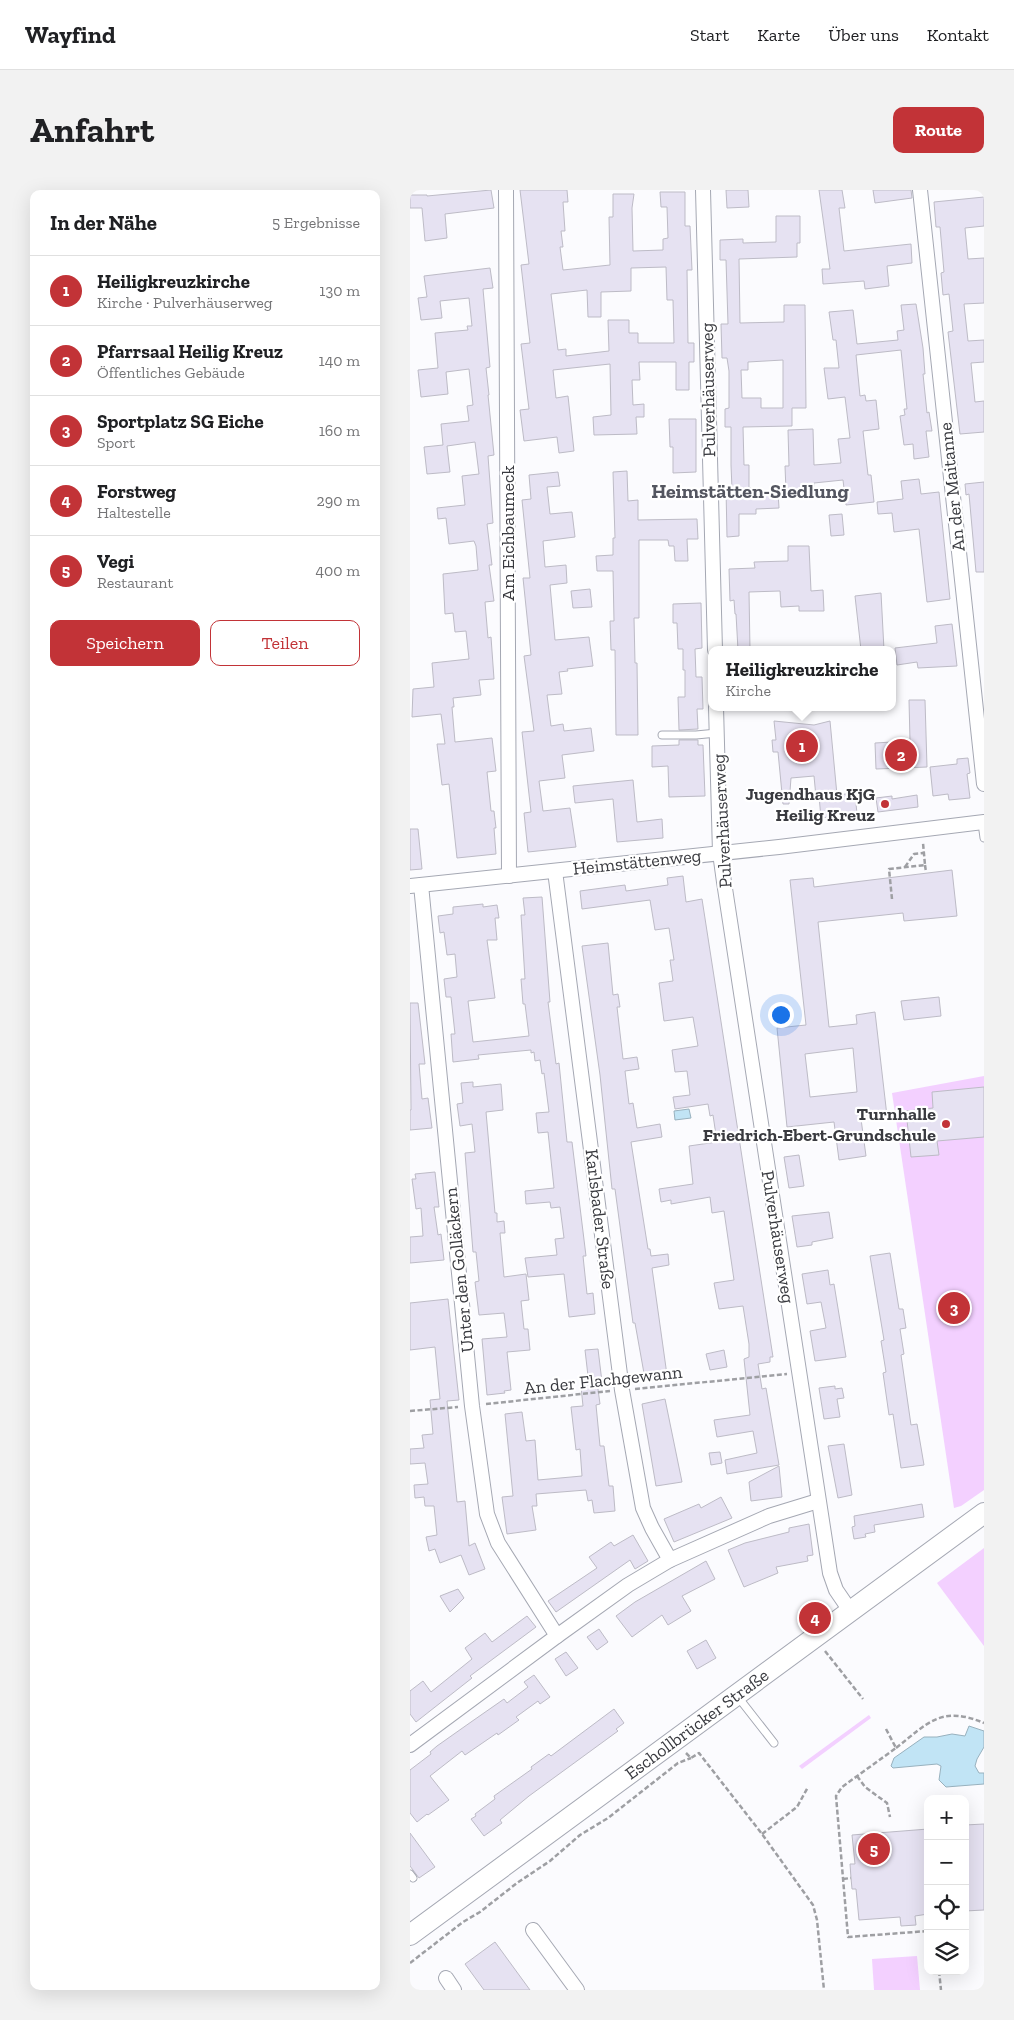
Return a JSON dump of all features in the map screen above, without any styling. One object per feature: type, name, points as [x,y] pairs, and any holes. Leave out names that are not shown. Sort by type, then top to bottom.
[{"type":"main road","name":"Eschollbrücker Straße","points":[[410,1935],[984,1513]]},
{"type":"street","name":"Am Eichbaumeck","points":[[506,190],[509,876]]},
{"type":"street","name":"Pulverhäuserweg","points":[[703,190],[715,646]]},
{"type":"street","name":"An der Maitanne","points":[[920,190],[984,784]]},
{"type":"street","name":"Pulverhäuserweg","points":[[716,711],[720,853],[818,1501],[833,1582],[851,1612]]},
{"type":"street","name":"Heimstättenweg","points":[[416,886],[983,823]]},
{"type":"street","name":"Karlsbader Straße","points":[[555,871],[622,1390],[643,1508],[670,1560]]},
{"type":"street","name":"Unter den Golläckern","points":[[416,886],[472,1406],[487,1514],[498,1543],[557,1636]]},
{"type":"street","points":[[410,1745],[628,1585],[670,1560],[769,1516],[818,1501]]},
{"type":"street","points":[[533,1930],[577,1990]]},
{"type":"street","points":[[446,1978],[454,1990]]},
{"type":"lane","points":[[662,735],[717,733]]},
{"type":"lane","points":[[983,823],[984,838]]},
{"type":"lane","points":[[736,1695],[774,1742]]},
{"type":"path","points":[[923,842],[926,872]]},
{"type":"path","points":[[905,867],[914,854],[924,853]]},
{"type":"path","points":[[892,899],[889,869],[925,865]]},
{"type":"path","name":"An der Flachgewann","points":[[410,1411],[799,1372]]},
{"type":"path","points":[[815,1638],[863,1699]]},
{"type":"path","points":[[924,1931],[848,1937],[836,1796],[842,1787],[931,1722],[945,1716],[963,1716],[984,1723]]},
{"type":"path","points":[[886,1729],[896,1748]]},
{"type":"path","points":[[676,1740],[691,1758]]},
{"type":"path","points":[[410,1963],[463,1922],[480,1912],[517,1883],[550,1861],[580,1835],[608,1818],[678,1763],[699,1753],[762,1834],[813,1905],[817,1920],[824,1990]]},
{"type":"path","points":[[857,1776],[865,1787],[887,1803],[890,1817]]},
{"type":"path","points":[[762,1834],[797,1807],[808,1788]]},
{"type":"path","points":[[842,1879],[851,1878]]},
{"type":"path","points":[[939,1975],[941,1990]]},
{"type":"shaded area","points":[[984,1076],[984,1490],[961,1506],[954,1508],[892,1093]]},
{"type":"shaded area","points":[[984,1548],[984,1646],[937,1583]]},
{"type":"shaded area","points":[[869,1715],[871,1718],[802,1769],[799,1766]]},
{"type":"shaded area","points":[[917,1956],[920,1990],[874,1990],[872,1959]]},
{"type":"water","points":[[689,1109],[691,1118],[675,1120],[674,1111]]},
{"type":"water","points":[[969,1726],[984,1731],[984,1747],[975,1766],[979,1773],[984,1773],[984,1784],[946,1787],[939,1780],[941,1766],[937,1764],[893,1768],[891,1766],[894,1758],[924,1737],[952,1734],[965,1736]]},
{"type":"building","points":[[491,190],[494,208],[445,214],[447,238],[425,241],[422,208],[410,208],[410,195],[427,196]]},
{"type":"building","points":[[520,190],[567,190],[568,202],[563,202],[565,231],[561,231],[563,247],[560,247],[563,270],[610,265],[609,217],[613,217],[613,194],[634,194],[632,208],[633,251],[663,250],[663,239],[668,238],[667,207],[661,207],[660,192],[685,192],[685,226],[690,226],[692,270],[687,270],[688,343],[694,343],[694,362],[689,362],[689,390],[676,390],[676,362],[639,362],[640,380],[632,380],[633,405],[644,404],[644,417],[636,417],[637,434],[594,435],[593,417],[611,415],[610,364],[553,370],[556,398],[568,396],[574,451],[559,453],[557,437],[524,441],[520,410],[529,409],[521,344],[530,343],[521,265],[529,264]],"holes":[[[666,267],[667,300],[673,300],[674,343],[638,343],[638,333],[629,333],[629,320],[608,320],[609,351],[566,356],[566,349],[558,350],[551,294],[587,290],[588,317],[601,317],[601,292],[631,291],[631,268]]]},
{"type":"building","points":[[726,190],[748,190],[749,207],[727,208]]},
{"type":"building","points":[[819,190],[842,190],[845,208],[839,208],[844,251],[911,244],[912,263],[887,266],[889,286],[865,289],[864,281],[823,284],[822,269],[830,269]]},
{"type":"building","points":[[873,190],[911,190],[912,198],[875,203]]},
{"type":"building","points":[[984,197],[984,226],[965,228],[968,259],[984,258],[984,303],[964,304],[968,341],[984,340],[984,362],[971,363],[975,402],[984,401],[984,432],[960,434],[948,332],[953,331],[949,294],[943,295],[941,273],[944,272],[940,227],[936,227],[934,202]]},
{"type":"building","points":[[776,216],[800,216],[800,243],[797,243],[797,257],[739,259],[740,323],[784,322],[784,305],[805,305],[806,408],[792,408],[792,426],[743,427],[744,465],[749,465],[749,488],[753,488],[754,492],[778,492],[779,508],[756,509],[756,514],[739,514],[739,536],[727,537],[726,489],[732,489],[731,427],[725,427],[725,409],[729,408],[729,371],[727,358],[722,358],[721,324],[728,324],[726,260],[720,260],[720,240],[743,239],[743,243],[776,242]],"holes":[[[783,360],[783,408],[761,408],[761,398],[742,398],[741,370],[748,370],[748,362]]]},
{"type":"building","points":[[490,268],[493,288],[483,289],[490,367],[486,368],[494,455],[488,456],[493,523],[487,524],[492,565],[489,565],[494,601],[485,602],[488,638],[491,637],[494,679],[479,680],[481,695],[453,698],[454,707],[452,707],[455,742],[492,738],[496,771],[487,772],[491,811],[494,811],[496,828],[494,828],[496,854],[457,858],[449,784],[442,785],[437,744],[445,744],[441,714],[412,717],[413,689],[434,687],[432,663],[469,659],[466,631],[455,632],[453,613],[445,614],[443,574],[478,570],[476,546],[474,541],[449,544],[446,518],[438,519],[437,508],[465,505],[462,476],[479,474],[475,442],[447,446],[450,472],[427,474],[424,447],[443,445],[441,424],[469,421],[467,406],[473,405],[469,369],[446,372],[448,394],[421,397],[418,370],[438,368],[435,333],[468,330],[467,326],[472,326],[469,298],[440,301],[442,318],[421,320],[418,298],[427,297],[424,276]]},
{"type":"building","points":[[916,304],[923,348],[925,374],[923,374],[927,413],[929,412],[932,431],[926,431],[929,457],[914,459],[913,444],[904,445],[900,416],[905,415],[904,409],[907,409],[901,350],[856,355],[860,396],[865,395],[866,401],[876,400],[879,429],[863,431],[868,475],[871,475],[874,502],[846,505],[843,480],[814,483],[814,490],[786,491],[785,466],[789,466],[788,430],[813,429],[814,465],[841,463],[838,439],[850,438],[845,397],[828,399],[824,368],[839,368],[836,340],[833,340],[829,312],[853,310],[857,344],[898,340],[897,331],[904,330],[901,305]]},
{"type":"building","points":[[669,419],[696,419],[696,472],[673,473],[673,447],[670,447]]},
{"type":"building","points":[[627,471],[628,501],[638,500],[638,520],[697,519],[698,539],[687,539],[688,561],[675,561],[674,546],[669,546],[668,540],[639,540],[639,618],[634,618],[638,735],[616,735],[615,650],[611,650],[610,621],[614,621],[613,571],[597,571],[596,556],[613,555],[613,538],[615,538],[613,472]]},
{"type":"building","points":[[558,472],[560,486],[547,487],[550,514],[572,512],[575,537],[543,541],[545,567],[566,565],[567,583],[550,585],[555,640],[589,637],[593,666],[567,669],[568,671],[559,672],[562,694],[547,695],[551,726],[563,724],[564,731],[591,728],[594,751],[562,755],[565,778],[539,781],[543,811],[570,808],[576,847],[528,852],[524,813],[531,812],[522,732],[534,731],[524,656],[531,655],[523,578],[530,578],[522,500],[531,499],[529,475]]},
{"type":"building","points":[[919,479],[921,494],[939,492],[950,599],[927,602],[919,529],[894,532],[892,513],[878,514],[877,502],[903,499],[901,481]]},
{"type":"building","points":[[984,482],[984,572],[976,572],[969,494],[966,495],[965,484]]},
{"type":"building","points":[[842,514],[844,535],[831,536],[829,515]]},
{"type":"building","points":[[788,546],[809,546],[811,591],[823,590],[824,611],[799,611],[799,606],[781,607],[780,591],[749,592],[750,646],[738,646],[734,600],[730,601],[729,569],[755,568],[754,562],[788,561]]},
{"type":"building","points":[[590,589],[592,607],[573,608],[571,591]]},
{"type":"building","points":[[881,593],[884,646],[861,646],[855,596]]},
{"type":"building","points":[[701,603],[702,648],[695,649],[696,677],[702,677],[703,709],[697,709],[698,729],[679,730],[678,697],[685,697],[685,670],[683,670],[683,649],[678,649],[677,623],[673,623],[673,604]]},
{"type":"building","points":[[952,624],[957,666],[918,668],[917,662],[897,665],[896,648],[937,643],[935,626]]},
{"type":"building","points":[[909,700],[925,700],[927,767],[876,769],[875,743],[910,741]]},
{"type":"building","points":[[774,721],[814,725],[830,721],[837,795],[855,793],[857,814],[821,818],[819,796],[816,797],[814,776],[791,778],[789,804],[783,804],[778,752],[773,752],[772,740],[776,740]]},
{"type":"building","points":[[679,740],[698,740],[698,745],[703,745],[705,796],[669,797],[668,766],[652,767],[652,746],[679,745]]},
{"type":"building","points":[[968,758],[970,773],[967,774],[970,798],[949,800],[948,794],[933,796],[930,767],[957,764],[957,759]]},
{"type":"building","points":[[633,780],[637,822],[662,819],[663,838],[617,842],[613,799],[575,803],[573,786]]},
{"type":"building","points":[[917,795],[918,807],[878,812],[876,798],[892,796],[892,799]]},
{"type":"building","points":[[410,829],[418,829],[422,869],[410,870]]},
{"type":"building","points":[[952,870],[957,916],[904,921],[903,913],[818,922],[829,1027],[857,1024],[856,1015],[875,1012],[887,1116],[861,1119],[866,1156],[839,1160],[834,1122],[787,1127],[777,1028],[806,1025],[790,880],[813,878],[814,887]],"holes":[[[853,1048],[857,1092],[810,1097],[805,1054]]]},
{"type":"building","points":[[683,876],[686,902],[702,899],[773,1357],[770,1357],[770,1362],[758,1364],[762,1389],[766,1388],[779,1465],[727,1474],[725,1460],[757,1453],[753,1431],[717,1437],[714,1420],[750,1415],[744,1359],[749,1357],[749,1344],[743,1306],[719,1309],[714,1283],[734,1280],[724,1211],[712,1213],[710,1197],[671,1204],[671,1200],[661,1202],[659,1189],[693,1184],[689,1146],[717,1142],[713,1115],[710,1116],[708,1104],[675,1109],[673,1097],[690,1095],[687,1071],[675,1072],[672,1050],[698,1046],[693,1017],[664,1021],[659,983],[673,981],[670,960],[674,960],[669,928],[655,930],[650,900],[582,909],[580,891],[625,885],[626,891],[668,885],[667,878]]},
{"type":"building","points":[[542,897],[550,1002],[548,1002],[556,1064],[559,1063],[567,1142],[572,1142],[586,1256],[583,1256],[587,1294],[593,1293],[595,1314],[569,1317],[564,1274],[528,1277],[525,1258],[557,1255],[555,1239],[564,1238],[560,1207],[551,1208],[550,1202],[526,1204],[525,1191],[554,1188],[548,1132],[538,1133],[536,1113],[549,1112],[544,1073],[542,1074],[540,1060],[535,1061],[534,1052],[531,1053],[531,1050],[478,1055],[479,1059],[453,1062],[451,1034],[455,1034],[451,997],[446,997],[444,979],[457,977],[455,954],[447,955],[444,932],[440,933],[438,916],[453,914],[453,907],[483,904],[483,907],[497,905],[499,918],[495,918],[497,940],[487,940],[495,998],[468,1001],[473,1042],[529,1036],[521,979],[525,979],[521,915],[525,915],[523,898]]},
{"type":"building","points":[[608,943],[613,995],[618,994],[620,1007],[617,1007],[623,1059],[637,1057],[639,1069],[625,1071],[629,1104],[633,1103],[637,1128],[660,1124],[662,1137],[631,1142],[648,1249],[650,1249],[651,1256],[668,1254],[669,1265],[652,1268],[667,1375],[645,1379],[635,1323],[633,1323],[615,1189],[612,1189],[600,1075],[582,946]]},
{"type":"building","points":[[939,997],[941,1016],[904,1020],[901,1001]]},
{"type":"building","points":[[410,1003],[418,1003],[425,1064],[419,1064],[422,1099],[428,1098],[432,1128],[410,1130],[411,1110]]},
{"type":"building","points":[[473,1082],[473,1087],[501,1084],[503,1110],[486,1112],[495,1213],[497,1213],[497,1222],[504,1221],[505,1233],[500,1233],[504,1277],[526,1274],[529,1300],[521,1301],[524,1329],[528,1329],[530,1350],[507,1352],[511,1390],[504,1391],[505,1393],[487,1395],[482,1339],[507,1337],[504,1313],[479,1315],[475,1282],[479,1281],[476,1252],[473,1252],[465,1153],[475,1152],[472,1124],[460,1126],[457,1104],[463,1103],[461,1083]]},
{"type":"building","points":[[984,1087],[984,1137],[937,1141],[939,1155],[911,1157],[906,1111],[933,1108],[932,1092]]},
{"type":"building","points":[[799,1155],[804,1186],[789,1188],[784,1157]]},
{"type":"building","points":[[435,1172],[439,1207],[434,1207],[438,1235],[441,1234],[444,1260],[410,1263],[410,1237],[423,1236],[421,1208],[416,1209],[412,1179],[416,1179],[415,1174]]},
{"type":"building","points":[[829,1212],[833,1238],[812,1242],[812,1245],[797,1247],[792,1216]]},
{"type":"building","points":[[890,1253],[899,1309],[903,1309],[906,1328],[900,1329],[904,1354],[901,1355],[911,1425],[917,1424],[924,1465],[901,1468],[893,1414],[889,1415],[883,1373],[886,1372],[881,1341],[884,1340],[870,1256]]},
{"type":"building","points":[[828,1270],[830,1285],[834,1284],[846,1357],[815,1361],[810,1331],[826,1328],[821,1302],[807,1304],[802,1274]]},
{"type":"building","points":[[448,1299],[459,1400],[447,1401],[457,1502],[465,1501],[469,1546],[475,1543],[485,1569],[469,1575],[461,1555],[440,1563],[435,1549],[429,1551],[426,1537],[437,1535],[434,1506],[425,1506],[424,1497],[415,1498],[414,1485],[428,1484],[425,1463],[410,1464],[410,1449],[424,1448],[422,1435],[433,1434],[430,1400],[440,1399],[435,1347],[410,1350],[410,1303]]},
{"type":"building","points":[[598,1349],[602,1382],[597,1382],[600,1404],[596,1405],[600,1446],[604,1446],[609,1486],[613,1486],[615,1511],[594,1513],[592,1500],[588,1501],[586,1490],[536,1494],[537,1506],[532,1506],[536,1530],[507,1534],[502,1497],[513,1496],[505,1414],[522,1412],[526,1441],[535,1440],[538,1480],[582,1476],[580,1449],[576,1450],[571,1407],[583,1406],[580,1377],[588,1376],[585,1350]]},
{"type":"building","points":[[724,1350],[727,1367],[710,1370],[706,1354]]},
{"type":"building","points":[[835,1386],[835,1389],[842,1388],[844,1398],[837,1399],[840,1417],[824,1419],[819,1388]]},
{"type":"building","points":[[665,1399],[682,1482],[656,1486],[642,1404]]},
{"type":"building","points":[[844,1444],[852,1495],[838,1498],[828,1446]]},
{"type":"building","points":[[720,1452],[722,1463],[711,1465],[709,1453]]},
{"type":"building","points":[[779,1466],[782,1497],[751,1501],[749,1482]]},
{"type":"building","points":[[721,1497],[732,1518],[674,1542],[664,1519],[699,1504],[701,1508]]},
{"type":"building","points":[[922,1504],[924,1517],[874,1525],[875,1532],[865,1534],[866,1537],[854,1539],[852,1527],[855,1526],[854,1516]]},
{"type":"building","points":[[809,1524],[813,1555],[807,1556],[808,1561],[776,1567],[778,1573],[744,1587],[728,1550],[745,1543],[789,1532],[789,1528]]},
{"type":"building","points":[[633,1535],[648,1561],[635,1569],[630,1560],[556,1612],[548,1601],[597,1568],[589,1557],[611,1542],[614,1546]]},
{"type":"building","points":[[706,1561],[715,1579],[682,1596],[691,1611],[668,1625],[662,1615],[632,1637],[616,1616],[635,1602]]},
{"type":"building","points":[[458,1589],[464,1598],[450,1612],[440,1596]]},
{"type":"building","points":[[527,1616],[536,1627],[470,1676],[472,1678],[416,1722],[410,1714],[410,1691],[423,1681],[431,1692],[472,1659],[465,1648],[485,1633],[492,1642]]},
{"type":"building","points":[[599,1629],[608,1642],[597,1650],[587,1637]]},
{"type":"building","points":[[706,1640],[716,1658],[697,1669],[687,1651]]},
{"type":"building","points":[[566,1652],[578,1668],[566,1676],[555,1659]]},
{"type":"building","points":[[534,1675],[550,1697],[540,1704],[538,1701],[516,1717],[519,1720],[498,1735],[497,1733],[465,1755],[462,1751],[430,1776],[449,1800],[417,1822],[410,1813],[410,1770],[431,1754],[430,1752],[437,1746],[471,1722],[504,1699],[507,1703],[528,1687],[524,1682]]},
{"type":"building","points":[[614,1709],[624,1723],[616,1729],[618,1731],[529,1796],[500,1820],[502,1823],[484,1836],[471,1819],[476,1816],[475,1814],[495,1799],[494,1796],[532,1769],[531,1767],[549,1754],[551,1756]]},
{"type":"building","points":[[984,1824],[984,1910],[969,1911],[969,1825]]},
{"type":"building","points":[[924,1829],[924,1915],[915,1916],[916,1925],[901,1926],[900,1917],[859,1920],[856,1889],[852,1889],[851,1878],[850,1864],[855,1864],[852,1835]]},
{"type":"building","points":[[410,1833],[435,1867],[419,1878],[410,1866]]},
{"type":"building","points":[[495,1942],[530,1990],[484,1990],[465,1964]]},
{"type":"place","name":"Heiligkreuzkirche","points":[[802,746]]},
{"type":"place","name":"Pfarrsaal Heilig Kreuz","points":[[901,755]]},
{"type":"place","name":"Jugendhaus KjG Heilig Kreuz","points":[[885,804]]},
{"type":"place","name":"Turnhalle Friedrich-Ebert-Grundschule","points":[[946,1124]]},
{"type":"place","name":"Sportplatz SG Eiche","points":[[954,1308]]},
{"type":"place","name":"Forstweg","points":[[815,1618]]},
{"type":"place","name":"Vegi","points":[[874,1849]]},
{"type":"district","name":"Heimstätten-Siedlung","points":[[750,491]]}]
